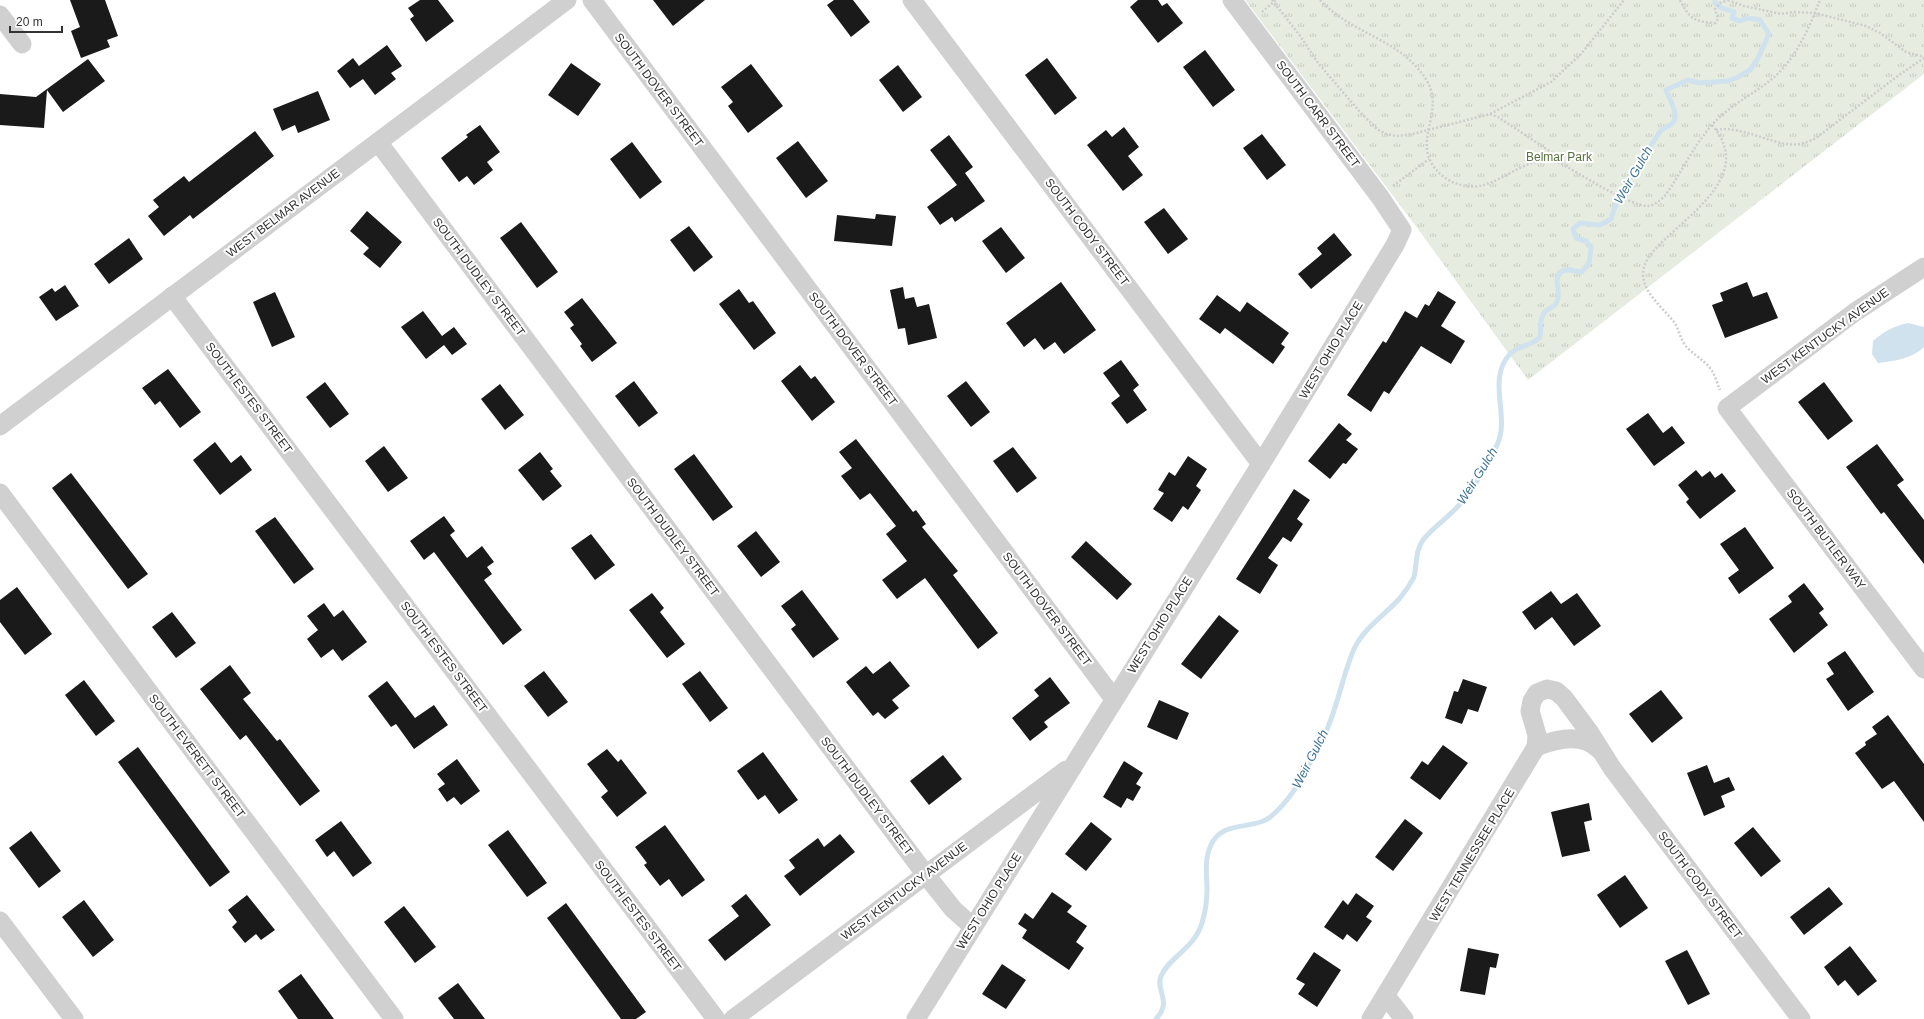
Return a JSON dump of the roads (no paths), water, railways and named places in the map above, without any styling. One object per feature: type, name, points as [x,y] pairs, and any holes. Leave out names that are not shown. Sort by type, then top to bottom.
[{"type":"street","name":"WEST BELMAR AVENUE","points":[[0,426],[567,0]]},
{"type":"street","name":"SOUTH DOVER STREET","points":[[592,0],[1114,699]]},
{"type":"street","name":"SOUTH CODY STREET","points":[[912,0],[1261,464]]},
{"type":"street","name":"SOUTH CARR STREET","points":[[1232,0],[1380,197],[1402,230]]},
{"type":"street","points":[[0,15],[22,44]]},
{"type":"street","name":"SOUTH DUDLEY STREET","points":[[378,142],[926,875],[953,909],[973,927]]},
{"type":"street","name":"WEST OHIO PLACE","points":[[916,1019],[1261,464],[1395,245],[1402,230]]},
{"type":"street","name":"WEST KENTUCKY AVENUE","points":[[1727,408],[1855,312],[1924,267]]},
{"type":"street","name":"SOUTH ESTES STREET","points":[[172,296],[716,1019]]},
{"type":"street","name":"SOUTH BUTLER WAY","points":[[1727,408],[1924,669]]},
{"type":"street","name":"SOUTH EVERETT STREET","points":[[0,493],[394,1019]]},
{"type":"street","name":"SOUTH CODY STREET","points":[[1536,747],[1537,735],[1530,711],[1532,701],[1537,693],[1547,689],[1556,691],[1564,698],[1590,733],[1612,768],[1801,1019]]},
{"type":"street","points":[[1536,747],[1547,743],[1574,740],[1587,742],[1600,750]]},
{"type":"street","name":"WEST TENNESSEE PLACE","points":[[1371,1019],[1536,747]]},
{"type":"street","name":"WEST KENTUCKY AVENUE","points":[[733,1019],[1075,763]]},
{"type":"street","points":[[0,921],[74,1019]]},
{"type":"street","points":[[1386,996],[1404,1019]]},
{"type":"water","points":[[1908,323],[1924,327],[1924,347],[1908,357],[1878,363],[1872,354],[1873,341],[1889,329]]},
{"type":"waterway","name":"Weir Gulch","points":[[1156,1019],[1163,1007],[1160,987],[1161,976],[1170,963],[1188,946],[1198,932],[1202,923],[1207,898],[1207,856],[1211,845],[1216,837],[1222,832],[1262,822],[1269,818],[1291,795],[1322,741],[1334,711],[1351,656],[1359,640],[1406,590],[1414,577],[1417,553],[1420,544],[1431,531],[1465,499],[1497,445],[1502,424],[1499,380],[1501,369],[1506,359],[1513,351],[1535,341],[1540,337],[1542,315],[1554,306],[1557,301],[1557,278],[1561,272],[1566,270],[1582,272],[1589,263],[1591,248],[1586,241],[1576,238],[1573,229],[1580,223],[1600,225],[1611,219],[1620,196],[1632,174],[1661,130],[1673,123],[1675,114],[1666,90],[1688,80],[1699,83],[1728,81],[1750,70],[1757,60],[1769,34],[1760,20],[1748,18],[1739,21],[1732,18],[1734,12],[1722,8],[1715,3],[1715,0]]},
{"type":"park label","name":"Belmar Park","points":[[1559,157]]}]
